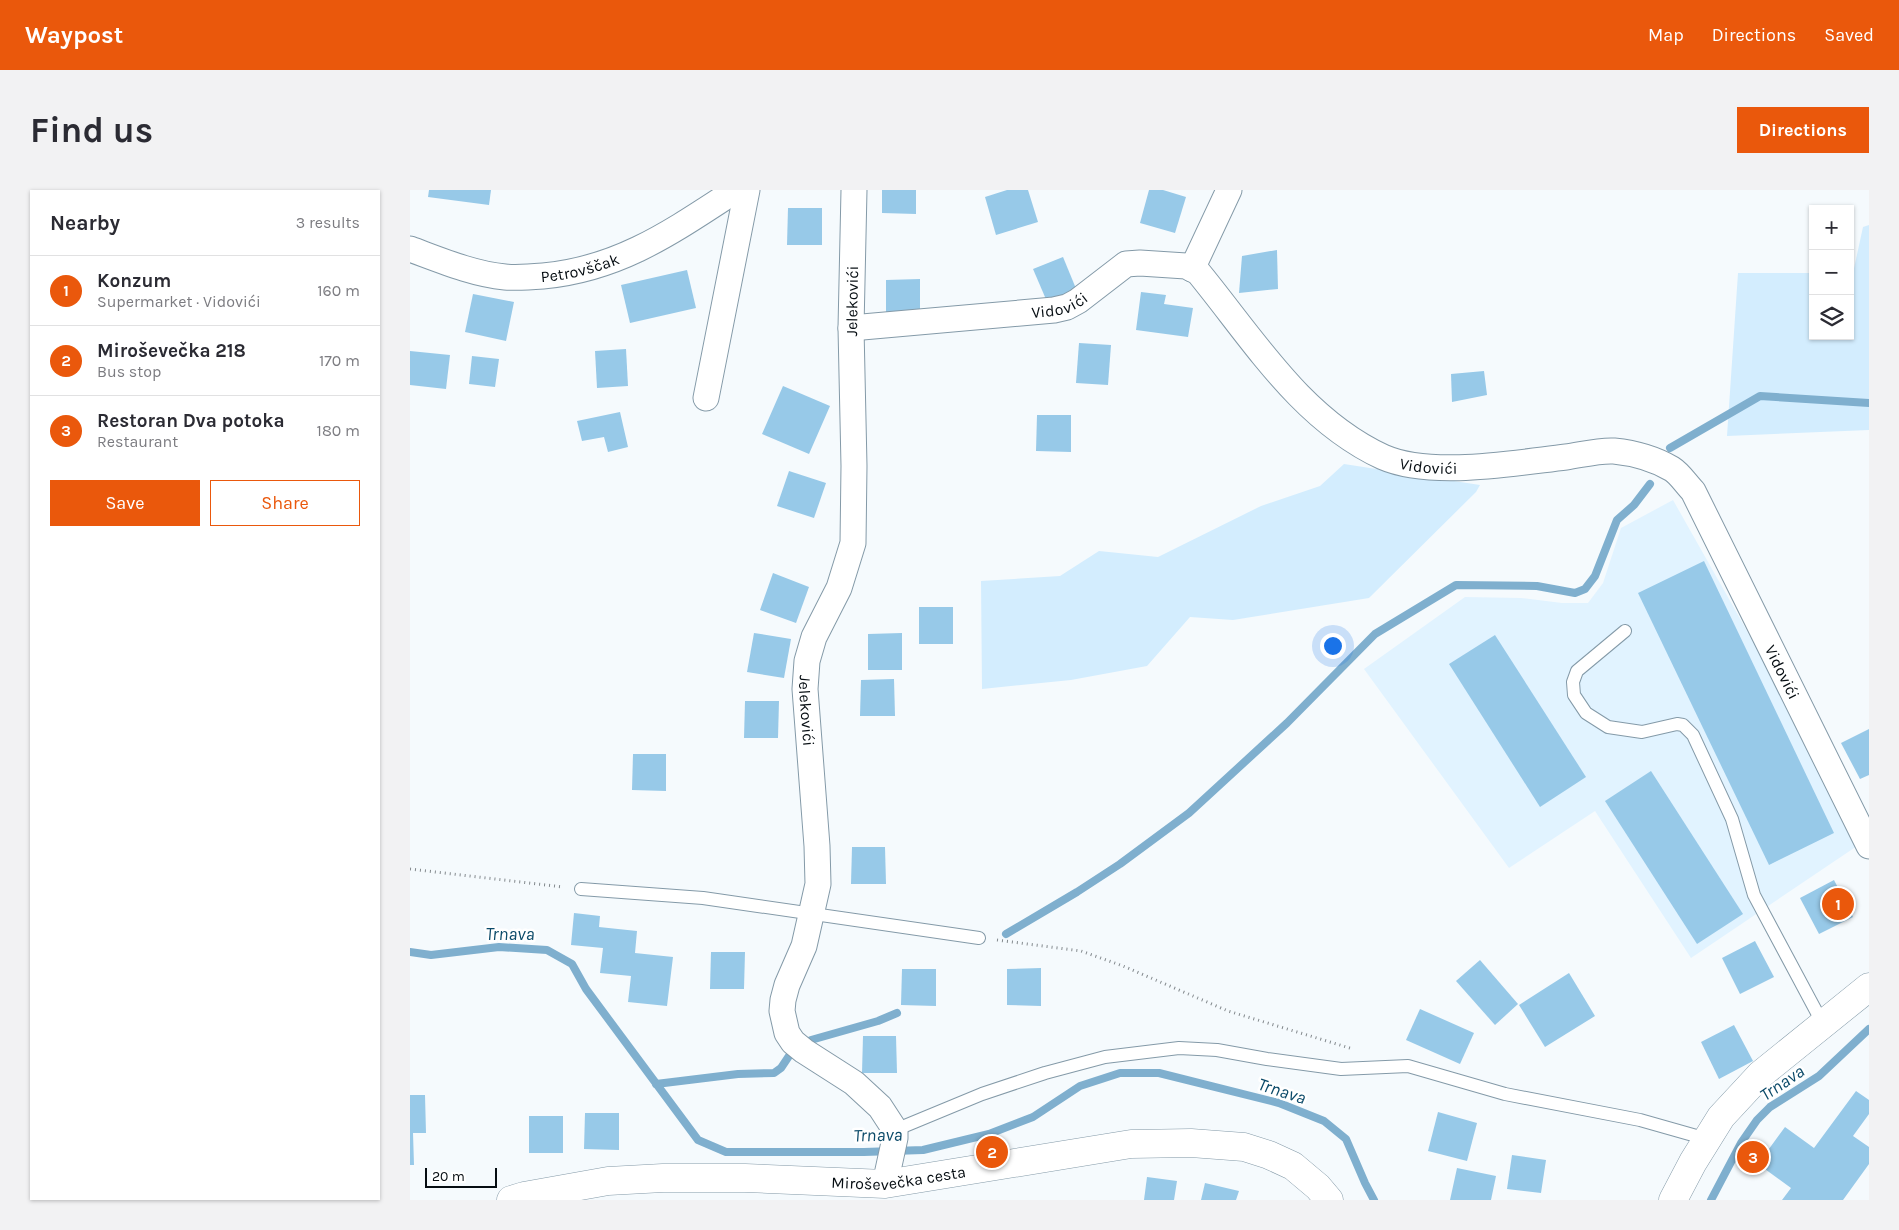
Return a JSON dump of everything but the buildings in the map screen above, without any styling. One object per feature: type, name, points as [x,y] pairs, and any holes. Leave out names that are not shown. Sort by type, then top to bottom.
[{"type":"main road","points":[[1672,1200],[1721,1117],[1760,1075],[1869,987]]},
{"type":"main road","name":"Miroševečka cesta","points":[[511,1200],[608,1181],[663,1178],[745,1178],[890,1163],[1131,1144],[1191,1143],[1244,1147],[1269,1155],[1293,1166],[1318,1187],[1329,1200]]},
{"type":"street","name":"Petrovščak","points":[[410,249],[488,274],[506,277],[561,274],[601,265],[651,244],[736,190]]},
{"type":"street","points":[[706,398],[747,190]]},
{"type":"street","name":"Jelekovići","points":[[854,190],[851,328],[854,466],[853,543],[839,588],[814,637],[807,661],[805,689],[817,846],[818,884],[804,946],[782,1000],[787,1033],[799,1046],[854,1083],[880,1107],[890,1163]]},
{"type":"street","points":[[1192,269],[1229,190]]},
{"type":"street","name":"Vidovići","points":[[851,328],[1054,310],[1067,307],[1078,300],[1126,264],[1186,266],[1198,272],[1262,355],[1319,416],[1351,439],[1383,456],[1404,464],[1425,467],[1451,467],[1503,464],[1613,451],[1652,459],[1674,470],[1693,491],[1869,846]]},
{"type":"lane","points":[[1624,631],[1577,671],[1573,682],[1574,694],[1586,713],[1608,727],[1642,732],[1677,724],[1684,725],[1693,735],[1732,819],[1754,895],[1823,1024]]},
{"type":"lane","points":[[581,888],[703,898],[979,938]]},
{"type":"lane","points":[[890,1163],[982,1094],[1045,1073],[1105,1057],[1178,1048],[1217,1050],[1341,1069],[1408,1066],[1504,1094],[1640,1120],[1707,1139]]},
{"type":"path","points":[[410,869],[581,888]]},
{"type":"path","points":[[979,938],[1081,951],[1123,966],[1228,1011],[1354,1049]]},
{"type":"shaded area","points":[[1869,225],[1869,430],[1727,436],[1738,273],[1809,273],[1809,340],[1854,340],[1854,268],[1863,227]]},
{"type":"shaded area","points":[[1344,464],[1480,485],[1476,492],[1369,598],[1233,620],[1190,617],[1147,666],[1071,680],[982,689],[981,581],[1060,576],[1099,551],[1158,557],[1261,506],[1320,486]]},
{"type":"shaded area","points":[[1673,500],[1803,730],[1860,844],[1691,958],[1595,811],[1509,868],[1364,669],[1465,597],[1521,598],[1562,603],[1588,603],[1603,583],[1621,528]]},
{"type":"waterway","points":[[1670,448],[1760,396],[1869,403]]},
{"type":"waterway","points":[[1006,934],[1120,864],[1189,813],[1287,723],[1375,634],[1456,585],[1537,586],[1575,593],[1585,589],[1595,576],[1617,520],[1634,505],[1650,484]]},
{"type":"waterway","name":"Trnava","points":[[410,952],[431,955],[499,947],[547,950],[572,964],[586,989],[698,1140],[726,1152],[923,1150],[989,1134],[1033,1117],[1080,1086],[1120,1073],[1159,1073],[1279,1103],[1324,1121],[1346,1139],[1374,1200]]},
{"type":"waterway","points":[[656,1084],[738,1074],[774,1073],[781,1068],[789,1056],[811,1040],[878,1021],[897,1013]]},
{"type":"waterway","name":"Trnava","points":[[1711,1200],[1741,1143],[1757,1120],[1770,1107],[1819,1076],[1869,1029]]},
{"type":"place","name":"Konzum","points":[[1838,904]]},
{"type":"place","name":"Miroševečka 218","points":[[992,1152]]},
{"type":"place","name":"Restoran Dva potoka","points":[[1753,1157]]}]
